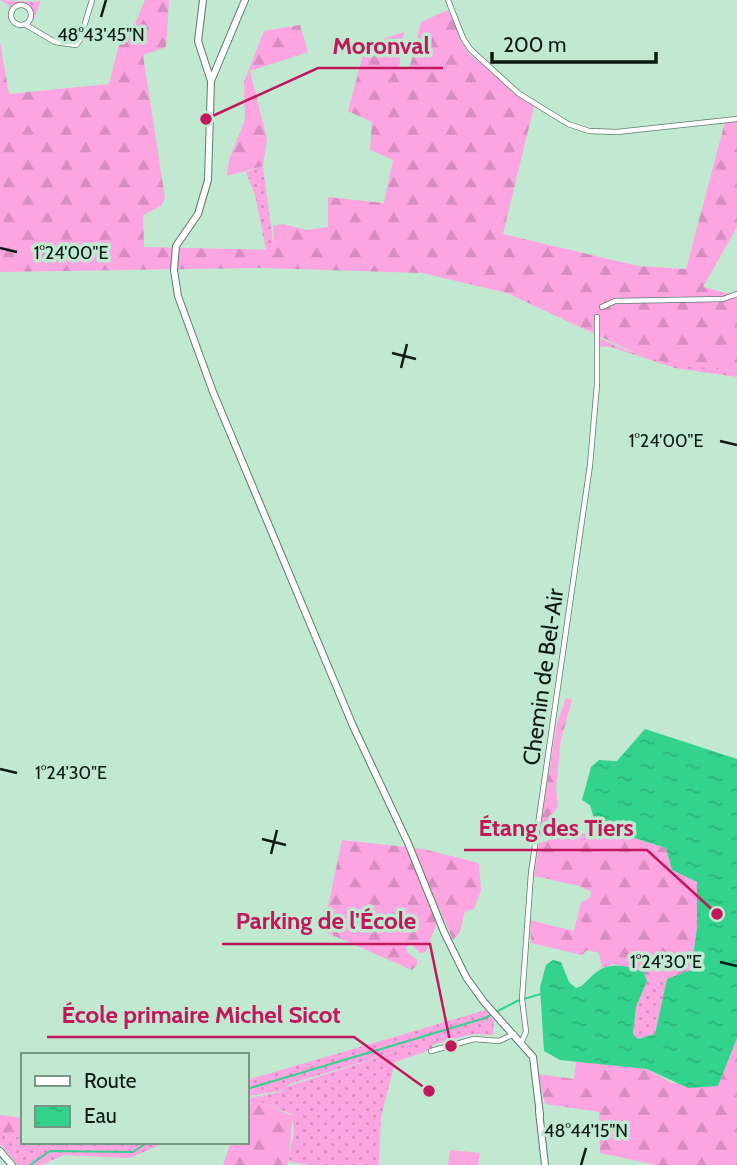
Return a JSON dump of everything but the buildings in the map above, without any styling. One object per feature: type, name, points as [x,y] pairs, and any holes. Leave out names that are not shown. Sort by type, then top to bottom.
[{"type":"street","points":[[26,25],[31,19],[31,12],[23,5],[16,6],[11,19],[16,24],[26,25],[55,42],[76,45],[92,0]]},
{"type":"street","points":[[203,0],[198,41],[211,81],[207,186],[196,218],[176,246],[174,270],[178,296],[213,392],[353,726],[408,843],[444,932],[466,977],[494,1014],[522,1041],[534,1060],[545,1165]]},
{"type":"street","points":[[211,81],[245,0]]},
{"type":"street","points":[[448,0],[470,49],[522,95],[572,126],[617,132],[737,119]]},
{"type":"street","points":[[602,307],[615,301],[723,299],[737,293]]},
{"type":"street","name":"Chemin de Bel-Air","points":[[522,1041],[526,1032],[522,1001],[531,873],[589,473],[597,384],[597,317]]},
{"type":"street","points":[[431,1051],[477,1039],[499,1041],[515,1034]]},
{"type":"street","points":[[0,1151],[12,1165]]},
{"type":"green space","points":[[0,0],[41,0],[34,19],[27,4],[16,4],[11,10],[9,5]]},
{"type":"green space","points":[[145,0],[169,0],[166,47],[143,55],[165,198],[161,206],[143,215],[144,247],[274,250],[273,226],[283,224],[306,230],[328,227],[328,197],[384,203],[393,160],[370,150],[372,122],[348,111],[366,44],[404,32],[399,68],[409,70],[421,22],[448,10],[468,53],[534,106],[503,234],[638,266],[686,269],[726,118],[737,118],[737,227],[703,287],[737,296],[737,373],[725,368],[688,367],[644,357],[507,293],[422,273],[262,268],[0,272],[0,42],[9,94],[109,84],[122,33],[135,24]]},
{"type":"green space","points":[[300,25],[308,52],[250,71],[267,139],[263,166],[227,176],[229,160],[245,120],[244,82],[264,31]]},
{"type":"green space","points":[[263,166],[274,250],[266,250],[255,195],[246,172]]},
{"type":"green space","points":[[596,337],[644,357],[725,368],[737,373],[737,377],[675,368],[611,347],[598,346]]},
{"type":"green space","points":[[566,698],[572,700],[561,739],[556,788],[558,807],[549,818],[546,835],[541,837],[539,832],[557,723]]},
{"type":"green space","points":[[596,826],[666,848],[672,870],[698,882],[697,928],[691,970],[667,979],[647,981],[644,972],[613,964],[602,968],[599,953],[587,950],[582,955],[531,943],[530,920],[574,931],[581,902],[590,898],[591,892],[579,886],[534,876],[539,843],[547,841],[555,831],[582,834]]},
{"type":"green space","points":[[342,840],[423,849],[479,863],[481,890],[474,909],[465,911],[460,932],[453,940],[439,908],[435,905],[436,925],[426,952],[420,953],[411,944],[406,947],[407,952],[417,960],[417,965],[412,970],[323,931]]},
{"type":"green space","points":[[667,979],[655,1034],[638,1039],[633,1035],[636,1007],[647,981]]},
{"type":"green space","points":[[486,1010],[494,1021],[493,1035],[473,1034],[432,1045],[433,1049],[395,1062],[381,1117],[379,1165],[308,1165],[288,1161],[294,1132],[292,1114],[250,1098],[282,1092],[286,1087],[282,1091],[248,1096],[248,1080]],"holes":[[[389,1054],[286,1087],[289,1084]]]},
{"type":"green space","points":[[737,1038],[737,1165],[656,1165],[600,1153],[599,1112],[545,1104],[538,1074],[574,1079],[576,1061],[647,1069],[672,1083],[718,1086]]},
{"type":"green space","points":[[252,1098],[293,1116],[288,1165],[223,1165],[230,1144],[248,1144],[248,1100]]},
{"type":"green space","points":[[0,1115],[21,1118],[21,1138],[0,1133]]},
{"type":"green space","points":[[0,1133],[21,1138],[21,1144],[162,1144],[130,1158],[64,1155],[41,1165],[18,1165],[0,1144]]},
{"type":"green space","points":[[450,1150],[480,1153],[478,1165],[448,1165]]},
{"type":"water","points":[[645,729],[737,759],[737,1038],[718,1086],[688,1088],[647,1069],[560,1060],[544,1051],[540,987],[546,965],[553,960],[561,962],[569,982],[576,988],[596,972],[609,966],[622,966],[644,972],[647,981],[636,1007],[633,1034],[638,1039],[655,1034],[667,979],[691,970],[697,928],[697,882],[672,870],[666,848],[596,826],[590,805],[582,800],[591,767],[599,760],[617,761]]},
{"type":"waterway","points":[[248,1089],[485,1018],[517,1001],[541,994]]},
{"type":"waterway","points":[[30,1165],[50,1151],[133,1152],[145,1144]]},
{"type":"place","name":"Moronval","points":[[206,119]]},
{"type":"place","name":"Étang des Tiers","points":[[717,914]]},
{"type":"place","name":"Parking de l'École","points":[[451,1046]]},
{"type":"place","name":"École primaire Michel Sicot","points":[[429,1091]]}]
